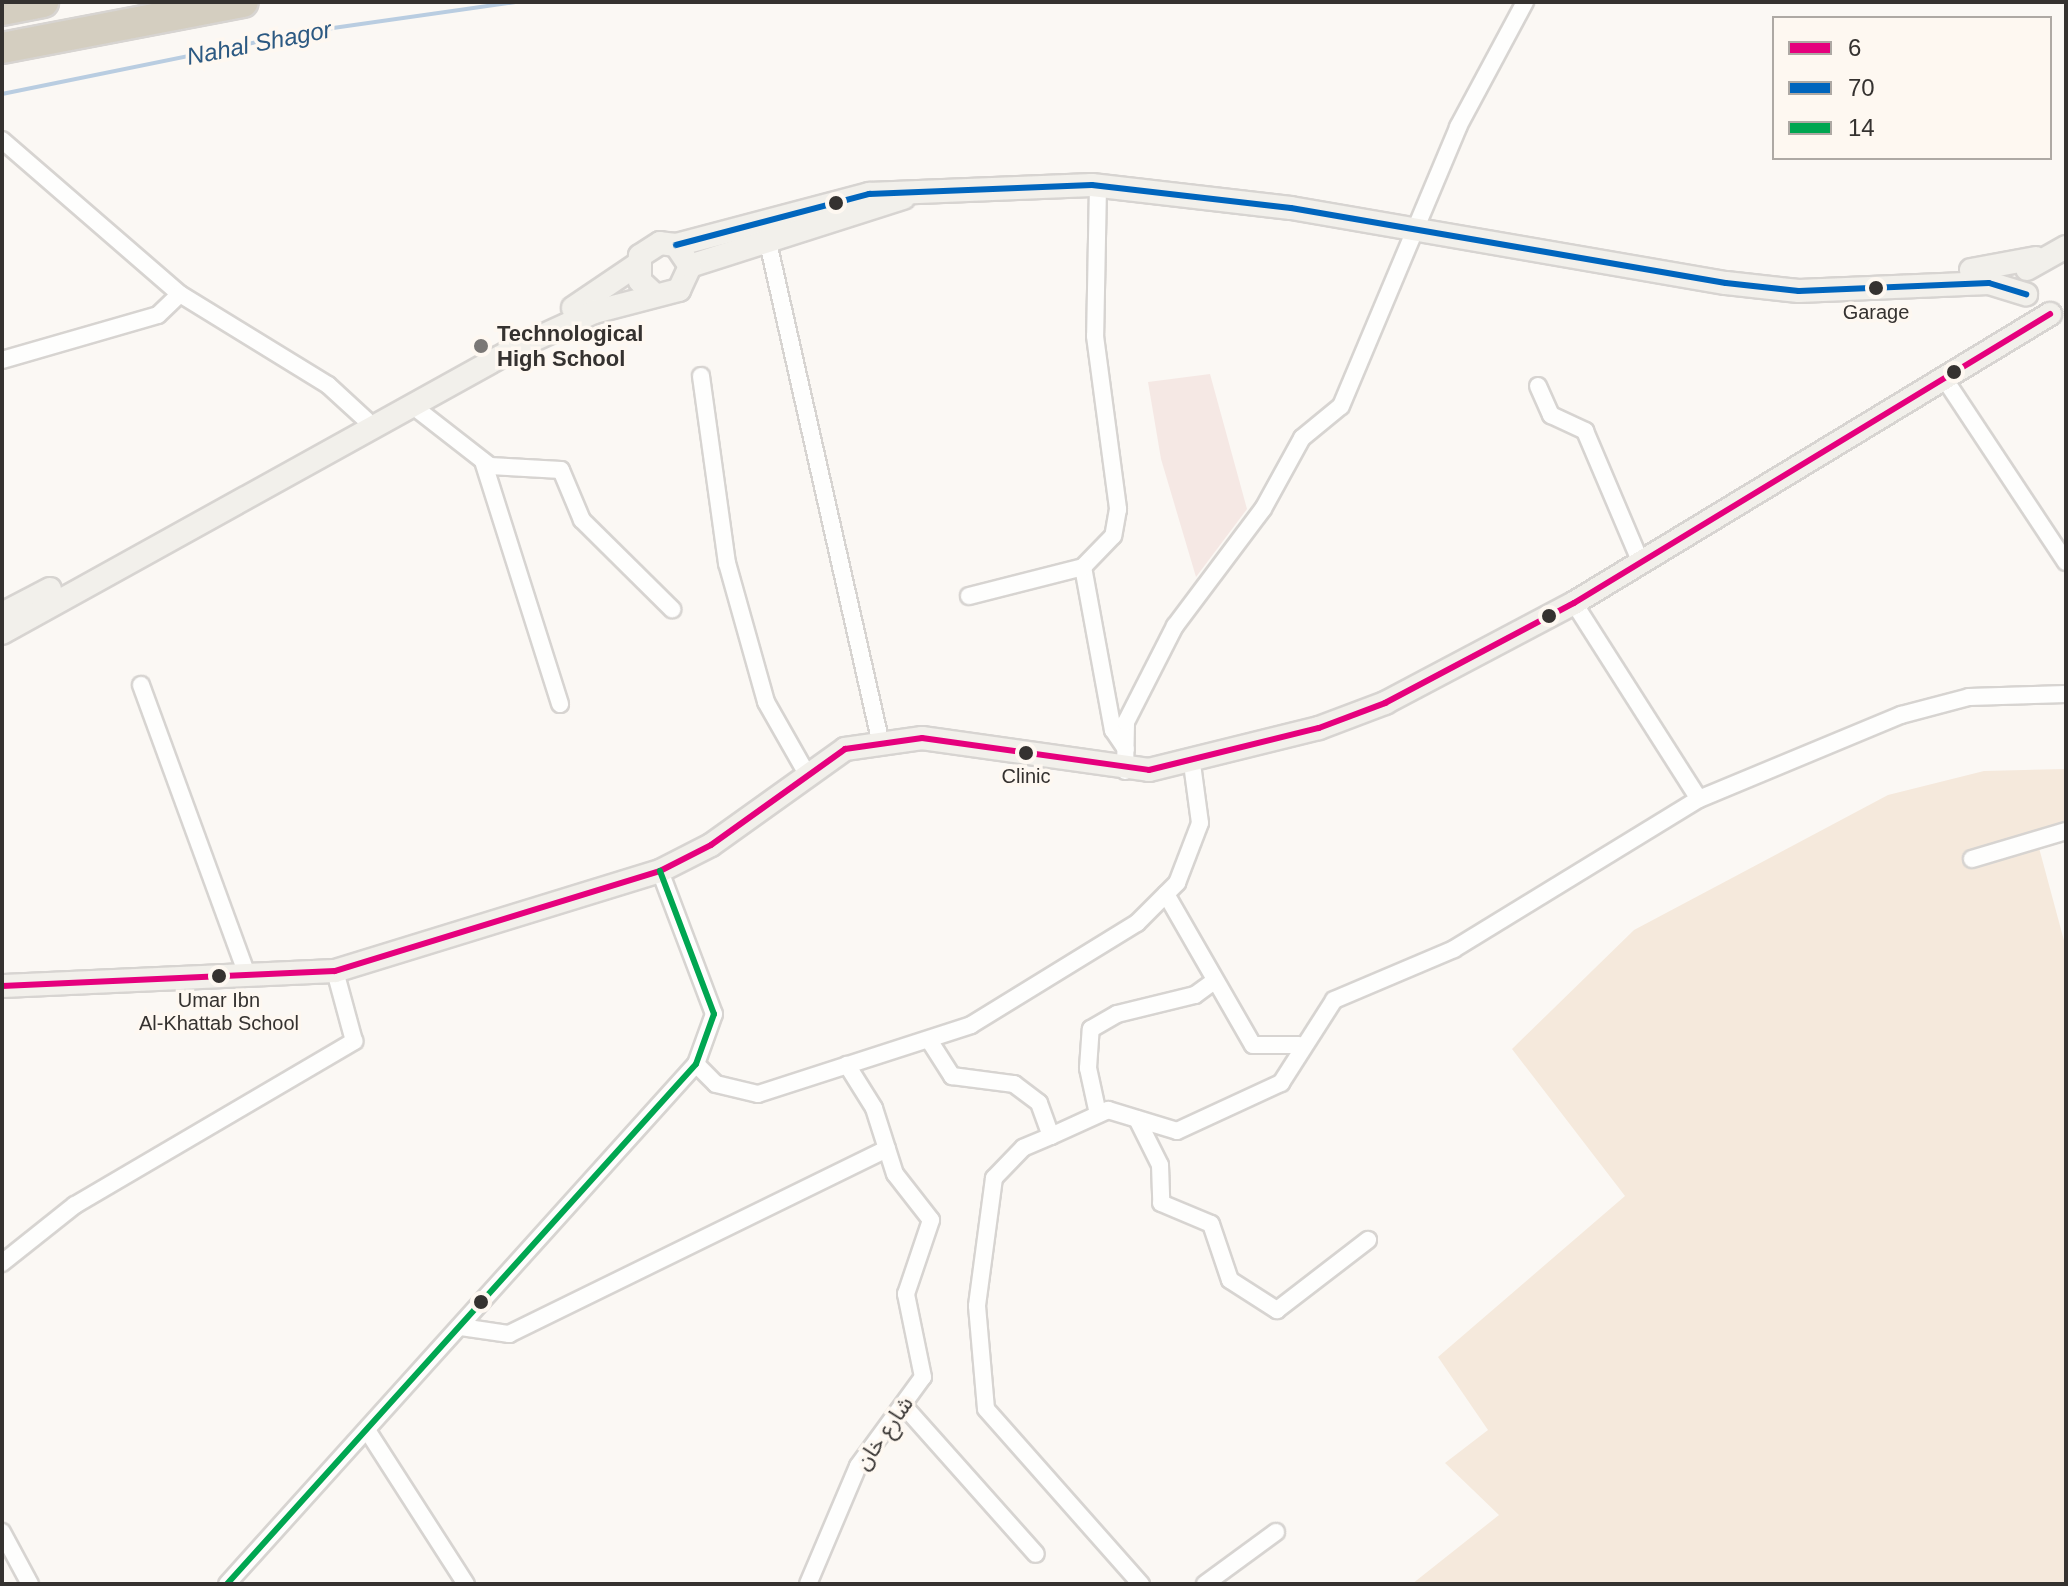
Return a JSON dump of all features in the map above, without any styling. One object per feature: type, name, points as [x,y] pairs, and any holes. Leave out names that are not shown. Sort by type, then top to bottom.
[{"type":"highway","points":[[2,10],[43,2]]},
{"type":"highway","points":[[2,48],[243,2]]},
{"type":"street","points":[[1125,760],[1126,722],[1175,626],[1263,509],[1302,438],[1341,406],[1458,127],[1525,2]]},
{"type":"street","points":[[2,140],[180,294],[328,385],[366,420]]},
{"type":"street","points":[[969,596],[1083,567],[1113,536],[1118,509],[1095,336],[1098,186]]},
{"type":"street","points":[[2,633],[540,337],[653,293],[679,290],[690,266],[767,238],[908,196],[972,187],[1098,186],[1414,230],[1799,291],[1989,283],[2026,294],[2058,312],[1574,603],[1385,703],[1192,764],[1125,760],[922,738],[845,749],[660,871],[335,971],[2,986]]},
{"type":"street","points":[[2,614],[616,286],[652,245],[676,245],[869,194],[908,196]]},
{"type":"street","points":[[767,238],[881,744]]},
{"type":"street","points":[[676,245],[690,266]]},
{"type":"street","points":[[1698,276],[1996,269],[2066,247]]},
{"type":"street","points":[[2026,294],[2025,273],[2036,258]]},
{"type":"street","points":[[638,264],[653,293]]},
{"type":"street","points":[[2,360],[158,315],[180,294]]},
{"type":"street","points":[[701,376],[727,563],[766,702],[808,776]]},
{"type":"street","points":[[1946,381],[2066,562]]},
{"type":"street","points":[[1538,386],[1551,415],[1585,431],[1641,563]]},
{"type":"street","points":[[413,406],[483,461],[561,470],[582,520],[672,609]]},
{"type":"street","points":[[483,461],[560,704]]},
{"type":"street","points":[[1083,567],[1113,730],[1125,760]]},
{"type":"street","points":[[1574,603],[1699,799]]},
{"type":"street","points":[[141,685],[248,977]]},
{"type":"street","points":[[1141,1584],[986,1409],[977,1306],[994,1178],[1023,1148],[1098,1114],[1137,1119],[1177,1131],[1281,1083],[1299,1045],[1334,1000],[1454,949],[1699,799],[1901,715],[1969,697],[2066,694]]},
{"type":"street","points":[[696,1064],[716,1084],[758,1094],[971,1025],[1137,923],[1166,894],[1193,852],[1200,823],[1192,764]]},
{"type":"street","points":[[1972,859],[2066,831]]},
{"type":"street","points":[[227,1584],[696,1064],[714,1014],[660,871]]},
{"type":"street","points":[[1166,894],[1253,1045],[1299,1045]]},
{"type":"street","points":[[2,1263],[75,1205],[354,1041],[335,971]]},
{"type":"street","points":[[1098,1114],[1088,1068],[1091,1029],[1117,1014],[1195,995],[1214,981]]},
{"type":"street","points":[[929,1040],[952,1076],[1014,1084],[1039,1103],[1051,1136]]},
{"type":"street","name":"شارع خان","points":[[808,1584],[858,1466],[923,1377],[906,1294],[931,1220],[895,1174],[887,1149],[847,1065]]},
{"type":"street","points":[[1137,1119],[1160,1165],[1161,1203],[1201,1214],[1230,1280],[1277,1310],[1368,1240]]},
{"type":"street","points":[[461,1327],[509,1334],[887,1149]]},
{"type":"street","points":[[904,1406],[1036,1554]]},
{"type":"street","points":[[367,1430],[466,1584]]},
{"type":"street","points":[[2,1532],[30,1584]]},
{"type":"street","points":[[1205,1584],[1276,1532]]},
{"type":"shaded area","points":[[1210,374],[1247,509],[1196,577],[1161,459],[1148,382]]},
{"type":"shaded area","points":[[2066,769],[2066,827],[2035,833],[2066,948],[2066,1584],[1412,1584],[1499,1515],[1445,1463],[1488,1430],[1438,1357],[1625,1196],[1512,1049],[1634,930],[1888,795],[1984,771]]},
{"type":"waterway","name":"Nahal Shagor","points":[[2,94],[312,31],[517,2]]},
{"type":"transit line","name":"70","points":[[676,245],[869,194],[1092,185],[1291,208],[1726,283],[1799,291],[1989,283],[2026,294]]},
{"type":"transit line","name":"6","points":[[2,986],[335,971],[660,871],[711,845],[845,749],[922,738],[1149,770],[1319,728],[1385,703],[1574,603],[2050,314]]},
{"type":"transit line","name":"14","points":[[227,1584],[696,1064],[714,1014],[660,871]]},
{"type":"place","name":"Garage","points":[[1876,288]]},
{"type":"place","name":"Technological High School","points":[[481,346]]},
{"type":"place","name":"Clinic","points":[[1026,753]]},
{"type":"place","name":"Umar Ibn Al-Khattab School","points":[[219,976]]}]
